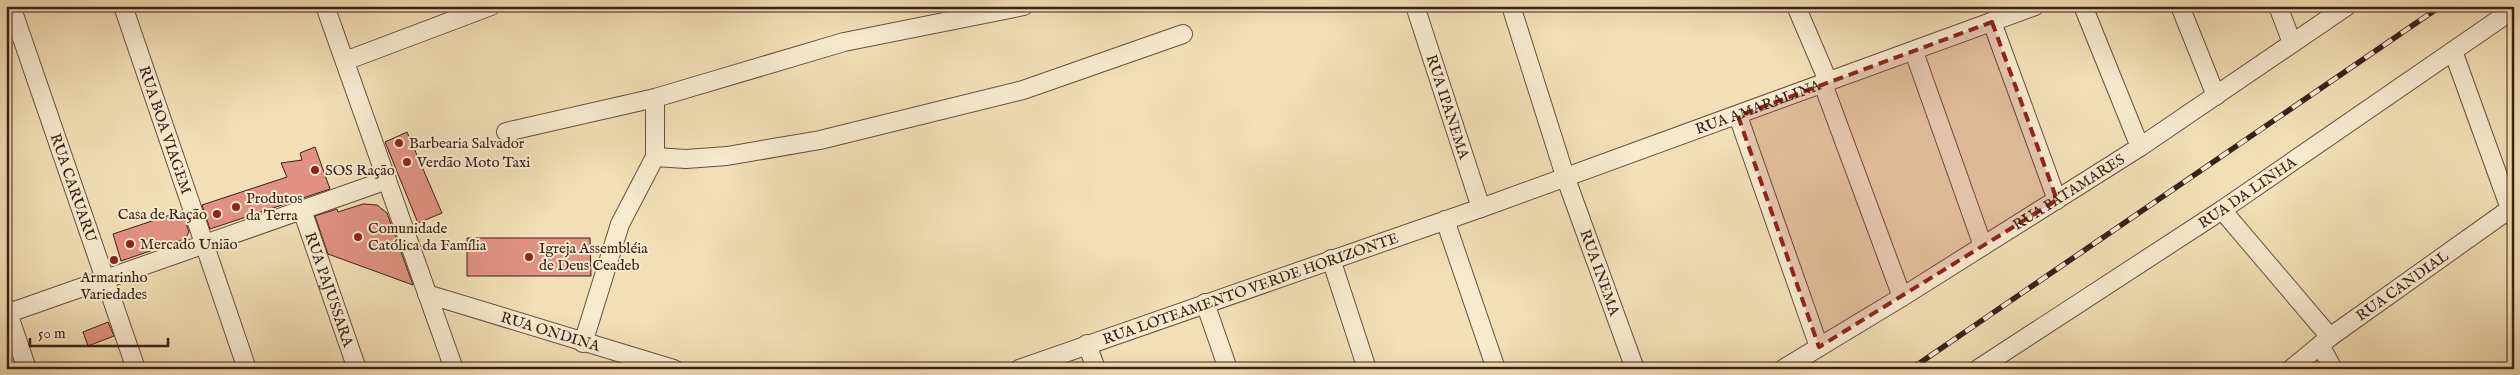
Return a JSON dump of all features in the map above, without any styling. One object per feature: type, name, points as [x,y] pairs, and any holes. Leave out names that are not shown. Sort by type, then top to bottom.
[{"type":"street","name":"RUA CARUARU","points":[[11,6],[136,369]]},
{"type":"street","name":"RUA BOA VIAGEM","points":[[123,6],[248,369]]},
{"type":"street","points":[[324,6],[454,369]]},
{"type":"street","points":[[345,61],[491,6]]},
{"type":"street","points":[[506,132],[655,98],[844,42],[1024,6]]},
{"type":"street","name":"RUA IPANEMA","points":[[1415,6],[1481,208]]},
{"type":"street","name":"RUA INEMA","points":[[1511,6],[1566,176],[1635,369]]},
{"type":"street","points":[[1796,6],[1826,83],[1902,297]]},
{"type":"street","name":"RUA AMARALINA","points":[[1481,208],[1914,52],[2035,6]]},
{"type":"street","points":[[2083,6],[2140,147]]},
{"type":"street","points":[[2180,6],[2216,96]]},
{"type":"street","points":[[2278,6],[2292,43]]},
{"type":"street","name":"RUA PATAMARES","points":[[1783,369],[1902,297],[2140,147],[2347,6]]},
{"type":"street","name":"RUA DA LINHA","points":[[1978,369],[2222,210],[2514,9]]},
{"type":"street","points":[[1992,22],[2057,200]]},
{"type":"street","points":[[655,157],[686,159],[727,156],[820,140],[1023,90],[1183,34]]},
{"type":"street","points":[[2453,51],[2512,211]]},
{"type":"street","points":[[1914,52],[1983,246]]},
{"type":"street","points":[[584,342],[620,224],[655,157],[655,98]]},
{"type":"street","points":[[1738,116],[1819,347]]},
{"type":"street","points":[[27,369],[7,311],[105,279],[387,180]]},
{"type":"street","name":"RUA LOTEAMENTO VERDE HORIZONTE","points":[[1019,369],[1481,208]]},
{"type":"street","name":"RUA PAJUSSARA","points":[[302,210],[357,369]]},
{"type":"street","points":[[2222,210],[2325,341],[2333,369]]},
{"type":"street","name":"RUA CANDIAL","points":[[2291,369],[2325,341],[2512,211]]},
{"type":"street","points":[[1445,220],[1496,369]]},
{"type":"street","points":[[1331,259],[1367,369]]},
{"type":"street","name":"RUA ONDINA","points":[[426,294],[674,369]]},
{"type":"street","points":[[1206,303],[1228,369]]},
{"type":"street","points":[[1087,344],[1096,369]]},
{"type":"highlighted area","points":[[1992,22],[2057,200],[1819,347],[1738,116]]},
{"type":"building","points":[[407,132],[442,213],[418,223],[385,142]]},
{"type":"building","points":[[315,147],[330,189],[210,229],[202,205],[287,177],[281,163],[302,160],[300,153]]},
{"type":"building","name":"Comunidade Católica da Família","points":[[363,204],[377,205],[387,213],[413,285],[328,254],[315,216],[337,209],[338,212]]},
{"type":"building","points":[[182,211],[189,232],[185,239],[121,261],[113,234]]},
{"type":"building","name":"Igreja Assembléia de Deus Ceadeb","points":[[467,238],[590,238],[591,276],[467,276]]},
{"type":"building","points":[[108,322],[114,336],[88,346],[83,332]]},
{"type":"railway","points":[[1911,369],[2441,6]]},
{"type":"place","name":"Barbearia Salvador","points":[[399,143]]},
{"type":"place","name":"Verdão Moto Taxi","points":[[407,162]]},
{"type":"place","name":"SOS Ração","points":[[315,170]]},
{"type":"place","name":"Produtos da Terra","points":[[236,207]]},
{"type":"place","name":"Casa de Ração","points":[[217,214]]},
{"type":"place","name":"Comunidade Católica da Família","points":[[358,237]]},
{"type":"place","name":"Mercado União","points":[[130,244]]},
{"type":"place","name":"Igreja Assembléia de Deus Ceadeb","points":[[529,257]]},
{"type":"place","name":"Armarinho Variedades","points":[[114,260]]}]
